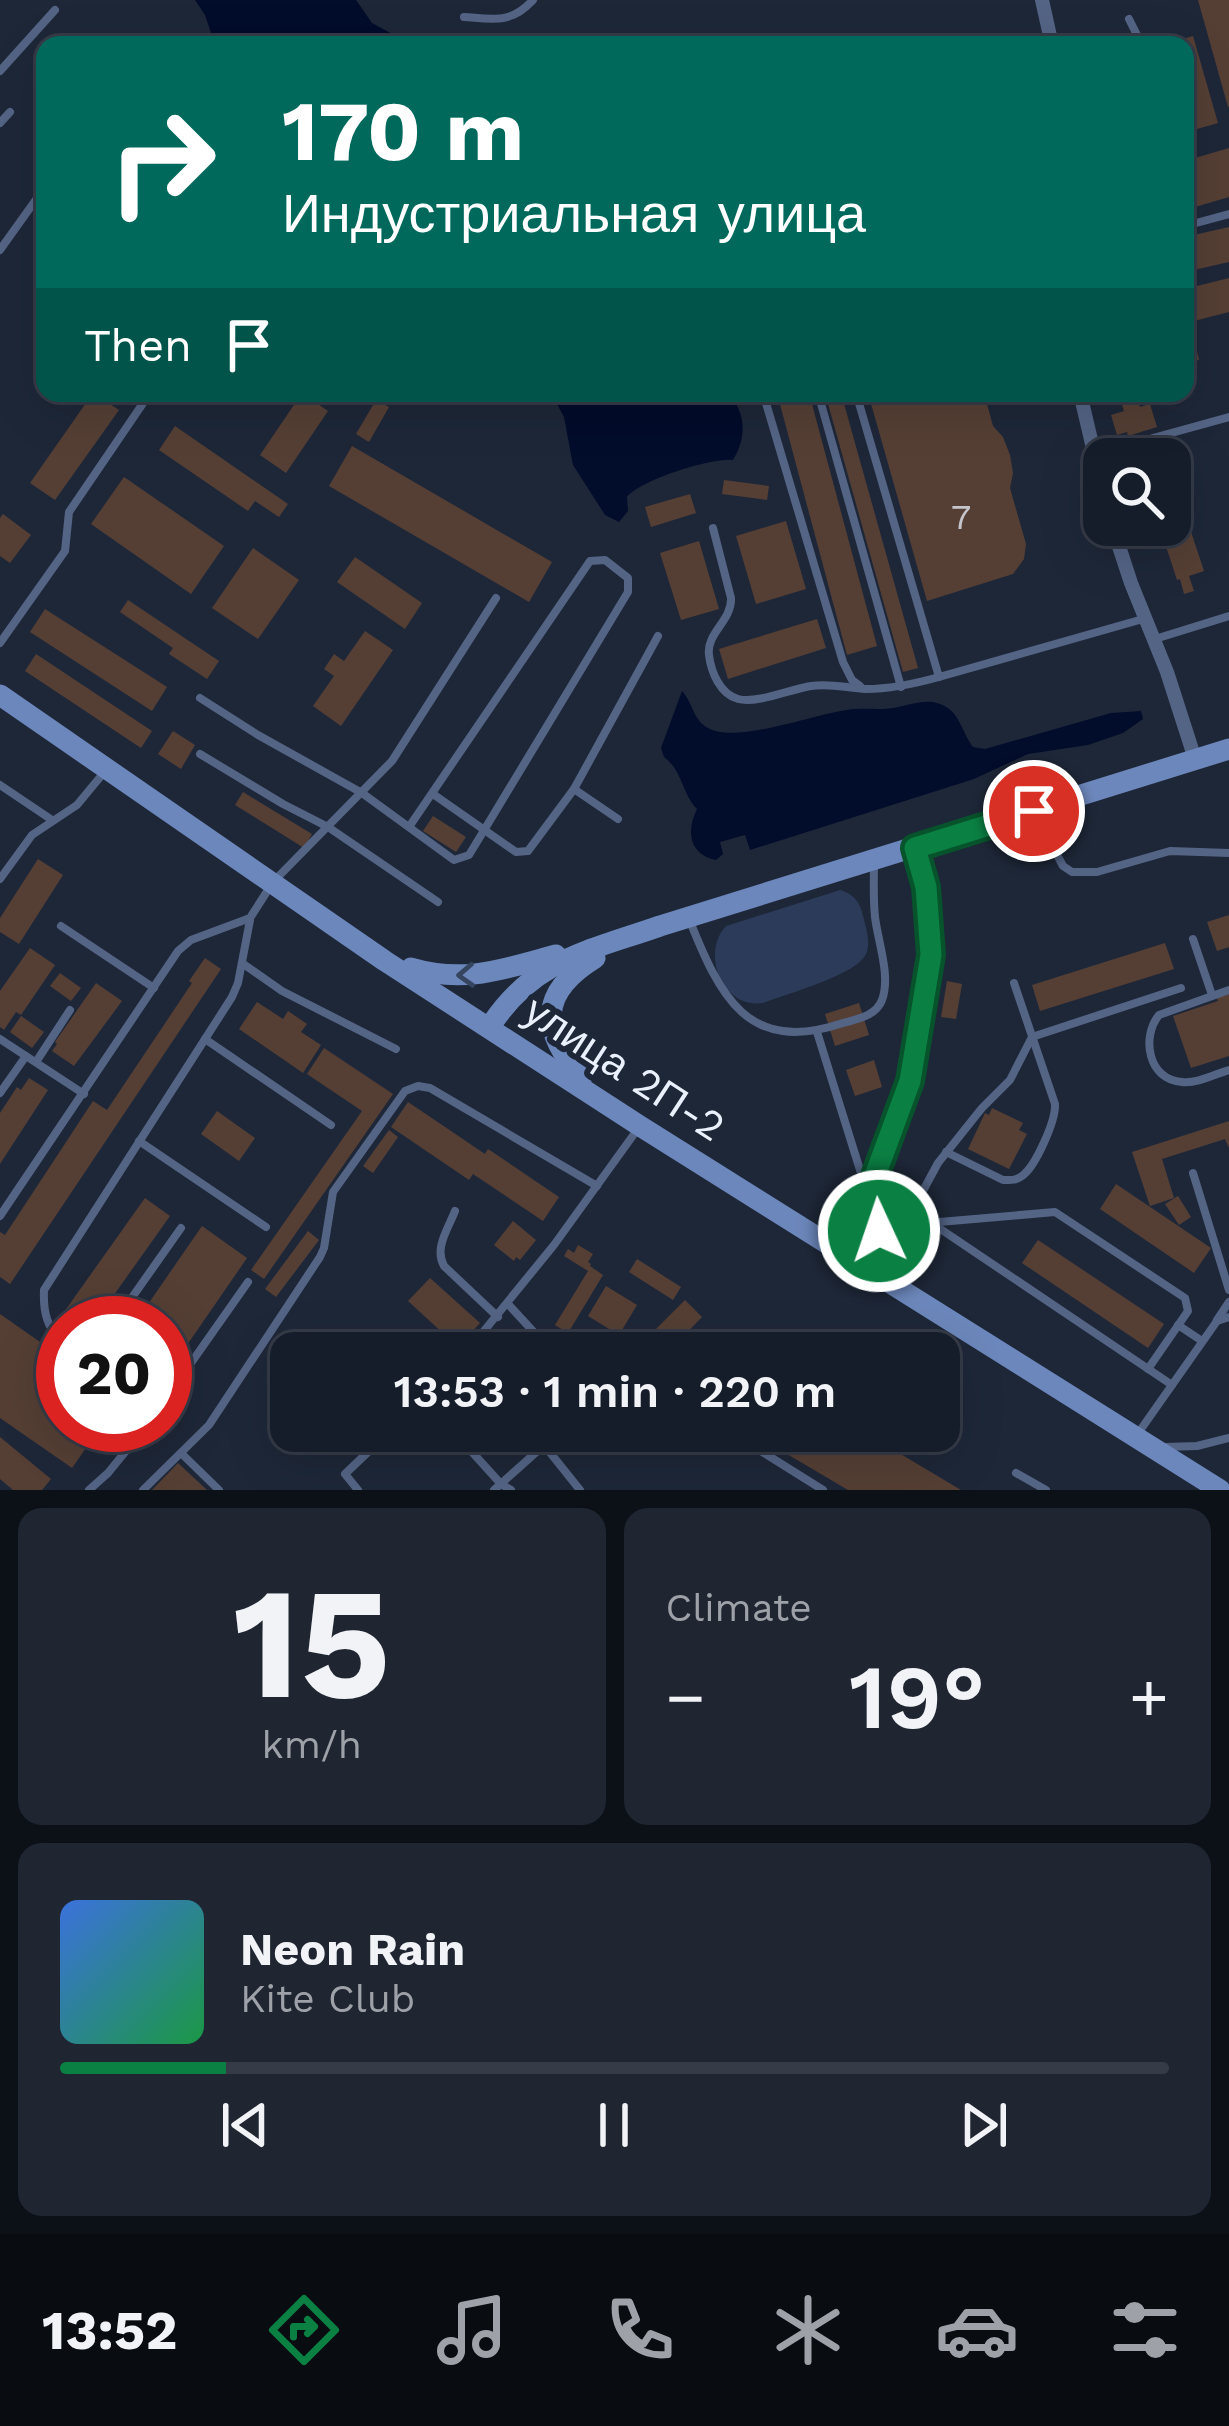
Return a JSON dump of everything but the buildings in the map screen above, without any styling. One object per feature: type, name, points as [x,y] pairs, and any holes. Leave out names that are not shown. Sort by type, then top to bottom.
[{"type":"main road","name":"улица 2П-2","points":[[0,695],[385,961],[1220,1490]]},
{"type":"main road","points":[[385,961],[431,974],[490,973],[688,918],[1229,749]]},
{"type":"main road","points":[[490,1028],[512,995],[541,972],[660,926]]},
{"type":"main road","points":[[605,1102],[555,1041],[550,1022],[556,992],[580,967],[660,926]]},
{"type":"street","points":[[1042,0],[1050,36]]},
{"type":"street","points":[[1082,402],[1090,438]]},
{"type":"street","points":[[1119,546],[1195,760]]},
{"type":"lane","points":[[464,17],[501,20],[520,14],[533,0]]},
{"type":"lane","points":[[0,70],[55,10]]},
{"type":"lane","points":[[1129,19],[1138,36]]},
{"type":"lane","points":[[0,123],[10,112]]},
{"type":"lane","points":[[0,250],[36,200]]},
{"type":"lane","points":[[1194,224],[1229,214]]},
{"type":"lane","points":[[0,643],[64,551],[69,512],[144,402]]},
{"type":"lane","points":[[766,402],[843,662],[863,689]]},
{"type":"lane","points":[[821,402],[901,687]]},
{"type":"lane","points":[[859,402],[939,677]]},
{"type":"lane","points":[[1152,438],[1229,417]]},
{"type":"lane","points":[[713,528],[731,609],[707,650],[722,689],[737,699],[812,686],[901,687],[1144,618]]},
{"type":"lane","points":[[200,698],[362,793],[454,860],[469,855],[628,592],[628,578],[605,560],[590,561],[410,827]]},
{"type":"lane","points":[[44,1296],[232,997],[250,918],[273,883],[392,761],[496,598]]},
{"type":"lane","points":[[1153,640],[1229,616]]},
{"type":"lane","points":[[433,794],[516,852],[528,850],[574,789],[658,636]]},
{"type":"lane","points":[[200,754],[328,827],[438,902]]},
{"type":"lane","points":[[0,879],[32,835],[77,805],[107,769]]},
{"type":"lane","points":[[0,785],[52,820]]},
{"type":"lane","points":[[574,789],[618,819]]},
{"type":"lane","points":[[1034,811],[1063,866],[1072,872],[1097,872],[1170,851],[1229,853]]},
{"type":"lane","points":[[869,1192],[910,1081],[931,955],[926,887],[915,848]]},
{"type":"lane","points":[[688,918],[730,1004],[776,1030],[817,1031],[868,1015],[883,999],[874,861]]},
{"type":"lane","points":[[0,1216],[178,951],[191,940],[250,918]]},
{"type":"lane","points":[[61,926],[154,988]]},
{"type":"lane","points":[[1193,939],[1212,995]]},
{"type":"lane","points":[[242,963],[282,991],[396,1049]]},
{"type":"lane","points":[[946,1152],[1011,1180],[1027,1172],[1056,1112],[1013,983]]},
{"type":"lane","points":[[904,1225],[946,1152],[1010,1080],[1032,1037],[1181,988]]},
{"type":"lane","points":[[1229,989],[1159,1015],[1152,1023],[1148,1047],[1157,1070],[1175,1081],[1229,1070]]},
{"type":"lane","points":[[36,1062],[70,1010]]},
{"type":"lane","points":[[817,1031],[879,1231]]},
{"type":"lane","points":[[0,1039],[84,1094]]},
{"type":"lane","points":[[205,1039],[331,1125]]},
{"type":"lane","points":[[0,1093],[26,1055]]},
{"type":"lane","points":[[143,1490],[209,1425],[320,1257],[333,1192],[405,1090],[430,1088],[597,1186]]},
{"type":"lane","points":[[485,1332],[640,1126]]},
{"type":"lane","points":[[140,1141],[266,1227]]},
{"type":"lane","points":[[1193,1173],[1229,1290]]},
{"type":"lane","points":[[455,1211],[440,1259],[498,1317]]},
{"type":"lane","points":[[860,1262],[879,1231],[1055,1212],[1185,1298],[1188,1311],[1148,1369]]},
{"type":"lane","points":[[932,1223],[1172,1385]]},
{"type":"lane","points":[[133,1296],[181,1228]]},
{"type":"lane","points":[[192,1362],[248,1282]]},
{"type":"lane","points":[[1229,1302],[1140,1439],[1163,1447],[1197,1446],[1229,1438]]},
{"type":"lane","points":[[508,1304],[534,1332]]},
{"type":"lane","points":[[1216,1321],[1229,1317]]},
{"type":"lane","points":[[1178,1325],[1202,1341]]},
{"type":"lane","points":[[1190,1471],[1187,1454],[1197,1446]]},
{"type":"lane","points":[[89,1490],[125,1452]]},
{"type":"lane","points":[[358,1490],[345,1474],[368,1452]]},
{"type":"lane","points":[[470,1452],[497,1487],[511,1490]]},
{"type":"lane","points":[[497,1487],[536,1452]]},
{"type":"lane","points":[[550,1452],[580,1490]]},
{"type":"lane","points":[[762,1452],[823,1490]]},
{"type":"lane","points":[[182,1454],[219,1490]]},
{"type":"lane","points":[[1016,1473],[1046,1490]]},
{"type":"shaded area","points":[[195,0],[356,0],[372,23],[396,36],[212,36]]},
{"type":"shaded area","points":[[556,402],[735,402],[743,426],[733,460],[677,471],[646,484],[627,497],[628,511],[619,522],[605,515],[573,465],[564,417]]},
{"type":"shaded area","points":[[682,691],[703,725],[722,732],[759,730],[841,711],[934,702],[952,711],[973,747],[985,749],[1111,713],[1141,711],[1143,719],[1123,733],[1088,745],[1028,754],[974,779],[750,850],[745,835],[720,842],[723,854],[716,860],[695,847],[691,833],[697,809],[661,748]]},
{"type":"shaded area","points":[[840,890],[853,896],[862,911],[868,945],[860,962],[763,1003],[749,1003],[727,989],[715,951],[726,926]]},
{"type":"route","points":[[879,1231],[869,1192],[915,1062],[931,955],[926,887],[915,848],[1034,811]]}]
